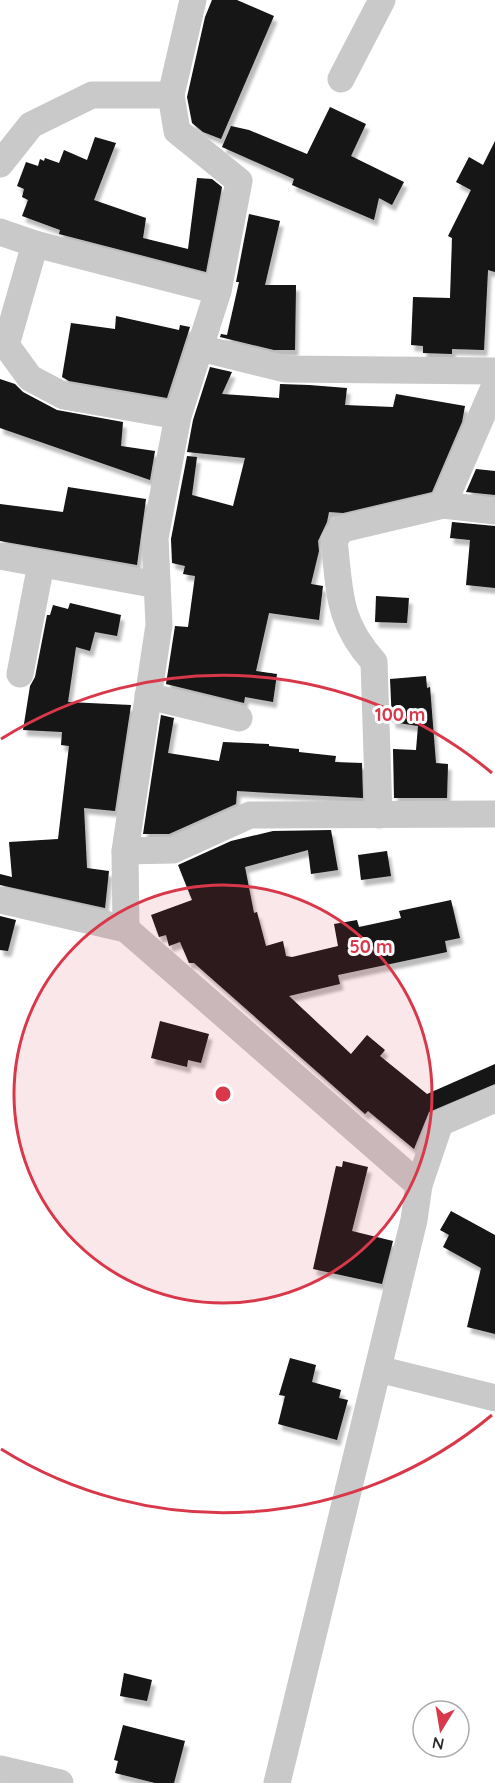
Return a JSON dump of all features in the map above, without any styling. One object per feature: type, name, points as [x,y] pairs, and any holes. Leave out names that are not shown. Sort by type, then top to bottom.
[{"type":"street","points":[[126,929],[125,851],[159,625],[155,538],[178,416],[218,291],[239,182],[177,131],[171,95],[193,0]]},
{"type":"street","points":[[341,79],[382,0]]},
{"type":"street","points":[[0,164],[31,124],[92,95],[171,95]]},
{"type":"street","points":[[0,232],[35,244],[218,291]]},
{"type":"street","points":[[35,244],[6,345],[30,378],[64,396],[178,416]]},
{"type":"street","points":[[200,348],[285,369],[495,371]]},
{"type":"street","points":[[443,506],[495,385]]},
{"type":"street","points":[[379,815],[374,662],[361,647],[343,615],[334,540],[342,529],[443,506],[495,510]]},
{"type":"street","points":[[0,556],[157,585]]},
{"type":"street","points":[[20,674],[41,564]]},
{"type":"street","points":[[148,696],[239,718]]},
{"type":"street","points":[[125,851],[173,850],[250,815],[495,814]]},
{"type":"street","points":[[0,900],[126,929],[419,1185]]},
{"type":"street","points":[[277,1783],[414,1220],[419,1185],[440,1123],[495,1099]]},
{"type":"street","points":[[378,1369],[495,1398]]},
{"type":"street","points":[[0,1768],[60,1783]]},
{"type":"building","points":[[212,0],[237,0],[274,16],[221,139],[203,132],[192,123],[187,97],[205,17]]},
{"type":"building","points":[[330,107],[366,124],[351,156],[404,182],[392,205],[379,198],[374,220],[292,185],[294,179],[222,147],[231,126],[249,130],[307,154]]},
{"type":"building","points":[[95,137],[116,143],[94,200],[146,218],[143,238],[188,249],[197,178],[212,179],[222,187],[206,272],[59,234],[60,230],[22,216],[28,200],[22,197],[24,189],[17,186],[26,162],[38,166],[40,159],[44,161],[45,158],[59,163],[64,150],[87,160]]},
{"type":"building","points":[[495,141],[495,272],[488,270],[484,350],[452,349],[452,354],[423,353],[423,346],[411,345],[413,297],[450,298],[452,238],[448,236],[471,190],[456,182],[469,157],[483,165]]},
{"type":"building","points":[[249,214],[280,221],[265,285],[296,285],[295,350],[274,350],[220,337],[221,334],[227,335],[239,282],[236,282]]},
{"type":"building","points":[[116,316],[179,330],[180,325],[190,327],[167,398],[69,381],[62,377],[71,323],[115,329]]},
{"type":"building","points":[[210,367],[232,372],[222,394],[279,398],[280,384],[309,385],[347,388],[345,405],[393,407],[396,394],[465,406],[462,422],[432,492],[343,513],[329,512],[318,541],[319,551],[311,584],[323,586],[319,620],[269,613],[256,671],[277,674],[273,702],[245,697],[244,703],[166,684],[175,626],[188,627],[195,576],[183,574],[185,566],[172,563],[171,539],[187,456],[197,457],[192,495],[233,506],[245,458],[187,452],[193,420]]},
{"type":"building","points":[[0,379],[15,384],[23,392],[57,410],[123,422],[121,446],[155,451],[150,480],[0,428]]},
{"type":"building","points":[[476,469],[495,471],[495,495],[466,492]]},
{"type":"building","points":[[68,487],[146,499],[137,565],[0,541],[0,504],[63,512]]},
{"type":"building","points":[[452,522],[495,526],[495,588],[466,585],[470,540],[450,538]]},
{"type":"building","points":[[376,596],[409,598],[407,623],[375,622]]},
{"type":"building","points":[[70,603],[121,615],[117,636],[95,632],[90,651],[76,647],[68,702],[131,705],[115,811],[84,808],[87,868],[109,871],[105,908],[0,885],[0,874],[12,877],[9,842],[58,839],[69,746],[61,745],[62,732],[23,730],[30,686],[35,677],[47,615],[50,615],[53,605],[68,609]]},
{"type":"building","points":[[426,676],[427,688],[430,687],[436,763],[448,764],[447,798],[394,798],[393,749],[416,750],[418,726],[392,722],[390,679]]},
{"type":"building","points":[[161,715],[174,718],[168,753],[219,761],[223,742],[269,744],[269,746],[299,749],[299,752],[336,756],[335,762],[362,763],[363,798],[237,791],[236,804],[169,834],[143,834]]},
{"type":"building","points":[[331,830],[338,870],[311,874],[308,850],[245,867],[254,913],[257,912],[266,946],[283,941],[286,956],[292,957],[338,946],[334,924],[357,920],[359,927],[401,918],[399,911],[451,900],[460,938],[445,941],[447,952],[338,975],[340,984],[289,996],[351,1054],[367,1035],[385,1050],[380,1056],[427,1094],[495,1064],[495,1084],[429,1112],[414,1149],[368,1111],[365,1114],[194,963],[189,963],[180,942],[169,946],[166,935],[159,937],[151,915],[192,900],[178,865],[231,841],[273,831]]},
{"type":"building","points":[[387,851],[391,876],[361,880],[358,855]]},
{"type":"building","points":[[0,916],[16,920],[8,951],[0,950]]},
{"type":"building","points":[[160,1021],[209,1034],[201,1063],[188,1060],[187,1067],[151,1058]]},
{"type":"building","points":[[343,1161],[368,1167],[352,1231],[393,1241],[382,1284],[313,1269],[336,1166],[342,1167]]},
{"type":"building","points":[[451,1211],[495,1235],[495,1334],[467,1327],[481,1268],[443,1247],[449,1235],[440,1230]]},
{"type":"building","points":[[290,1358],[316,1365],[312,1382],[341,1390],[339,1398],[348,1400],[337,1440],[278,1424],[285,1396],[279,1395]]},
{"type":"building","points":[[124,1673],[152,1680],[147,1701],[120,1696]]},
{"type":"building","points":[[123,1725],[185,1741],[174,1783],[155,1783],[115,1773],[118,1761],[114,1760]]}]
